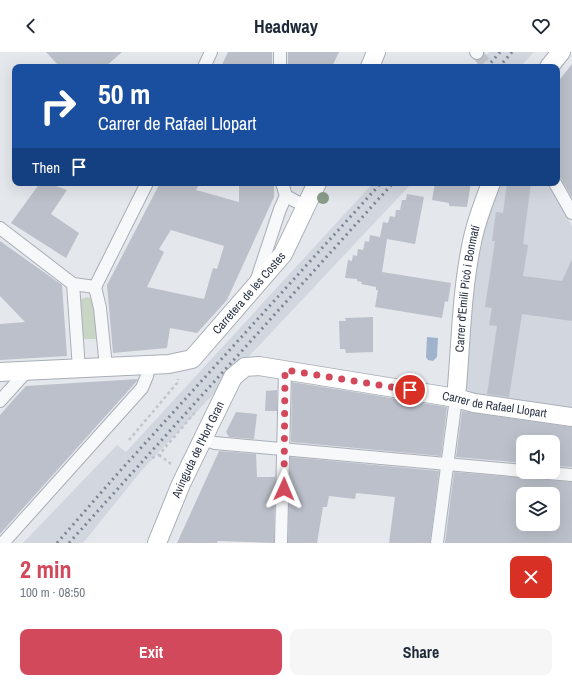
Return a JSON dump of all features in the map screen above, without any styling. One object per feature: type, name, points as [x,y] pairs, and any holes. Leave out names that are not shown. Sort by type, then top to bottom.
[{"type":"street","points":[[206,64],[212,52]]},
{"type":"street","points":[[280,52],[280,64]]},
{"type":"street","points":[[371,64],[376,52]]},
{"type":"street","points":[[551,64],[561,52],[572,58]]},
{"type":"street","points":[[106,367],[100,308],[95,287],[146,186]]},
{"type":"street","points":[[253,290],[267,246],[286,196],[283,186]]},
{"type":"street","name":"Carretera de les Costes","points":[[0,372],[176,363],[192,359],[283,254],[316,186]]},
{"type":"street","name":"Carrer d'Emili Picó i Bonmatí","points":[[456,398],[462,303],[466,276],[477,220],[490,186]]},
{"type":"street","points":[[557,186],[572,213]]},
{"type":"street","points":[[286,196],[300,203],[307,204]]},
{"type":"street","points":[[0,228],[73,284],[95,287]]},
{"type":"street","points":[[73,284],[79,369]]},
{"type":"street","points":[[2,542],[142,388],[147,376],[149,364]]},
{"type":"street","name":"Carrer de Rafael Llopart","points":[[251,366],[285,370],[456,398],[474,403],[572,417]]},
{"type":"street","name":"Avinguda de l'Hort Gran","points":[[157,543],[202,440],[233,377],[241,369],[251,366]]},
{"type":"street","points":[[281,543],[285,370]]},
{"type":"street","points":[[0,401],[27,371]]},
{"type":"street","points":[[437,543],[456,398]]},
{"type":"street","points":[[202,440],[214,443],[284,448],[516,470]]},
{"type":"street","points":[[560,474],[572,475]]},
{"type":"path","points":[[129,440],[178,382]]},
{"type":"path","points":[[152,458],[159,455],[201,405]]},
{"type":"path","points":[[159,455],[170,463],[170,467]]},
{"type":"shaded area","points":[[489,52],[534,52],[523,64],[479,64]]},
{"type":"shaded area","points":[[370,186],[409,186],[142,470],[83,543],[23,543],[117,445],[126,452]]},
{"type":"shaded area","points":[[496,186],[550,186],[572,226],[572,409],[471,393],[463,384],[468,309],[482,225]]},
{"type":"green space","points":[[88,297],[94,300],[96,339],[84,339],[82,336],[79,303],[81,299]]},
{"type":"water","points":[[427,337],[438,338],[437,357],[433,361],[428,360],[426,357]]},
{"type":"building","points":[[46,52],[122,52],[108,64],[57,64]]},
{"type":"building","points":[[228,52],[272,52],[272,64],[222,64]]},
{"type":"building","points":[[288,52],[339,52],[333,64],[288,64]]},
{"type":"building","points":[[572,64],[572,198],[560,177],[560,79]]},
{"type":"building","points":[[38,186],[56,186],[67,190],[51,214],[79,233],[66,258],[11,223]]},
{"type":"building","points":[[158,186],[198,186],[196,190],[239,202],[239,186],[274,186],[274,197],[227,300],[197,333],[170,328],[167,348],[113,353],[107,285]],"holes":[[[171,230],[224,246],[217,269],[213,268],[204,299],[147,287],[164,252],[159,249]]]},
{"type":"building","points":[[434,186],[470,186],[467,207],[449,206],[449,203],[432,200]]},
{"type":"building","points":[[507,186],[531,186],[523,244],[528,245],[523,276],[562,281],[572,259],[572,321],[522,314],[509,397],[487,394],[497,326],[489,325],[492,308],[485,307],[495,241],[492,241],[496,212],[503,213]]},
{"type":"building","points":[[407,194],[424,197],[415,244],[387,239],[382,272],[451,283],[448,302],[445,301],[442,318],[375,307],[378,290],[376,290],[376,287],[361,284],[362,282],[357,281],[357,279],[345,278],[348,260],[352,261],[353,255],[357,256],[358,249],[363,250],[365,241],[369,242],[370,235],[380,237],[383,222],[388,223],[390,216],[395,217],[396,210],[400,210],[402,200],[406,200]]},
{"type":"building","points":[[0,241],[62,285],[67,356],[0,360],[0,324],[25,322],[0,296]]},
{"type":"building","points":[[373,317],[373,352],[346,353],[345,349],[340,349],[339,321],[346,321],[345,318]]},
{"type":"building","points":[[138,379],[0,534],[0,415],[14,399],[26,386]]},
{"type":"building","points":[[292,382],[447,407],[441,456],[291,442]]},
{"type":"building","points":[[277,390],[277,411],[265,411],[266,391]]},
{"type":"building","points":[[462,411],[572,427],[572,467],[560,466],[560,435],[516,435],[516,462],[456,457]]},
{"type":"building","points":[[236,412],[257,414],[254,439],[229,437],[226,432]]},
{"type":"building","points":[[219,451],[256,454],[257,477],[275,477],[274,543],[218,541],[217,543],[177,543]]},
{"type":"building","points":[[290,457],[439,471],[430,543],[389,543],[395,497],[356,493],[355,499],[329,496],[327,507],[323,507],[317,543],[288,543]]},
{"type":"building","points":[[454,472],[516,477],[516,479],[572,482],[572,543],[445,543]]},
{"type":"tunnel","points":[[477,53],[486,64]]},
{"type":"railway","points":[[490,64],[500,52]]},
{"type":"railway","points":[[502,64],[512,52]]},
{"type":"railway","points":[[57,543],[120,471],[378,186]]},
{"type":"railway","points":[[69,543],[390,186]]},
{"type":"route","points":[[284,489],[285,370],[410,390]]}]
